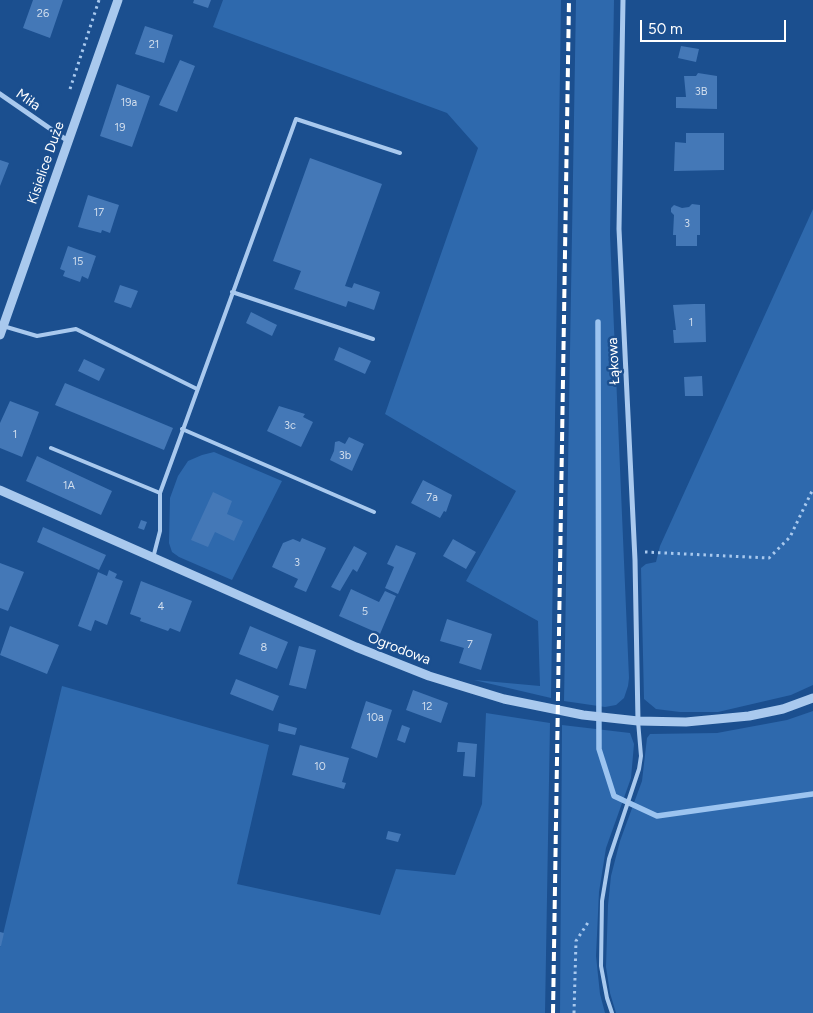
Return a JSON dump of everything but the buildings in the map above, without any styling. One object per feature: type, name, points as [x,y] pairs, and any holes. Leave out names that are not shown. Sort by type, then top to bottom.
[{"type":"street","name":"Kisielice Duże","points":[[2,331],[118,0]]},
{"type":"street","name":"Łąkowa","points":[[623,0],[619,229],[634,551],[638,721]]},
{"type":"street","name":"Miła","points":[[0,94],[68,141]]},
{"type":"street","name":"Ogrodowa","points":[[0,490],[356,647],[436,678],[546,709],[638,721],[686,722],[739,718],[767,713],[813,698]]},
{"type":"lane","points":[[153,558],[160,531],[160,493],[296,119],[400,153]]},
{"type":"lane","points":[[232,292],[373,339]]},
{"type":"lane","points":[[2,331],[37,336],[76,329],[197,389]]},
{"type":"lane","points":[[182,429],[374,512]]},
{"type":"lane","points":[[52,448],[160,493]]},
{"type":"lane","points":[[612,1013],[601,966],[602,901],[609,859],[639,769],[641,756],[638,721]]},
{"type":"path","points":[[69,91],[99,0]]},
{"type":"path","points":[[634,551],[769,558],[790,537],[813,489]]},
{"type":"path","points":[[574,1013],[576,941],[602,901]]},
{"type":"shaded area","points":[[223,0],[561,0],[551,698],[474,680],[540,686],[538,621],[466,581],[516,491],[385,414],[478,148],[447,113],[213,27]]},
{"type":"shaded area","points":[[576,0],[614,0],[610,235],[629,678],[624,698],[616,705],[605,707],[564,701]]},
{"type":"shaded area","points":[[813,209],[813,685],[791,695],[718,712],[680,712],[656,709],[644,699],[641,568],[646,564],[656,562],[660,546]]},
{"type":"shaded area","points":[[214,452],[282,481],[232,580],[179,557],[172,552],[169,543],[170,498],[178,476],[188,461]]},
{"type":"shaded area","points":[[62,686],[269,745],[237,884],[380,915],[396,869],[455,875],[482,804],[486,713],[550,723],[545,1013],[0,1013],[0,947]]},
{"type":"shaded area","points":[[813,711],[813,1013],[616,1013],[610,993],[606,967],[611,876],[620,841],[642,781],[647,738],[650,734],[717,733],[787,720]]},
{"type":"shaded area","points":[[562,725],[630,733],[634,744],[631,778],[606,848],[599,892],[596,956],[600,994],[605,1013],[560,1013]]},
{"type":"waterway","points":[[598,322],[599,749],[614,796],[657,816],[813,794]]},
{"type":"railway","points":[[553,1013],[569,0]]}]
